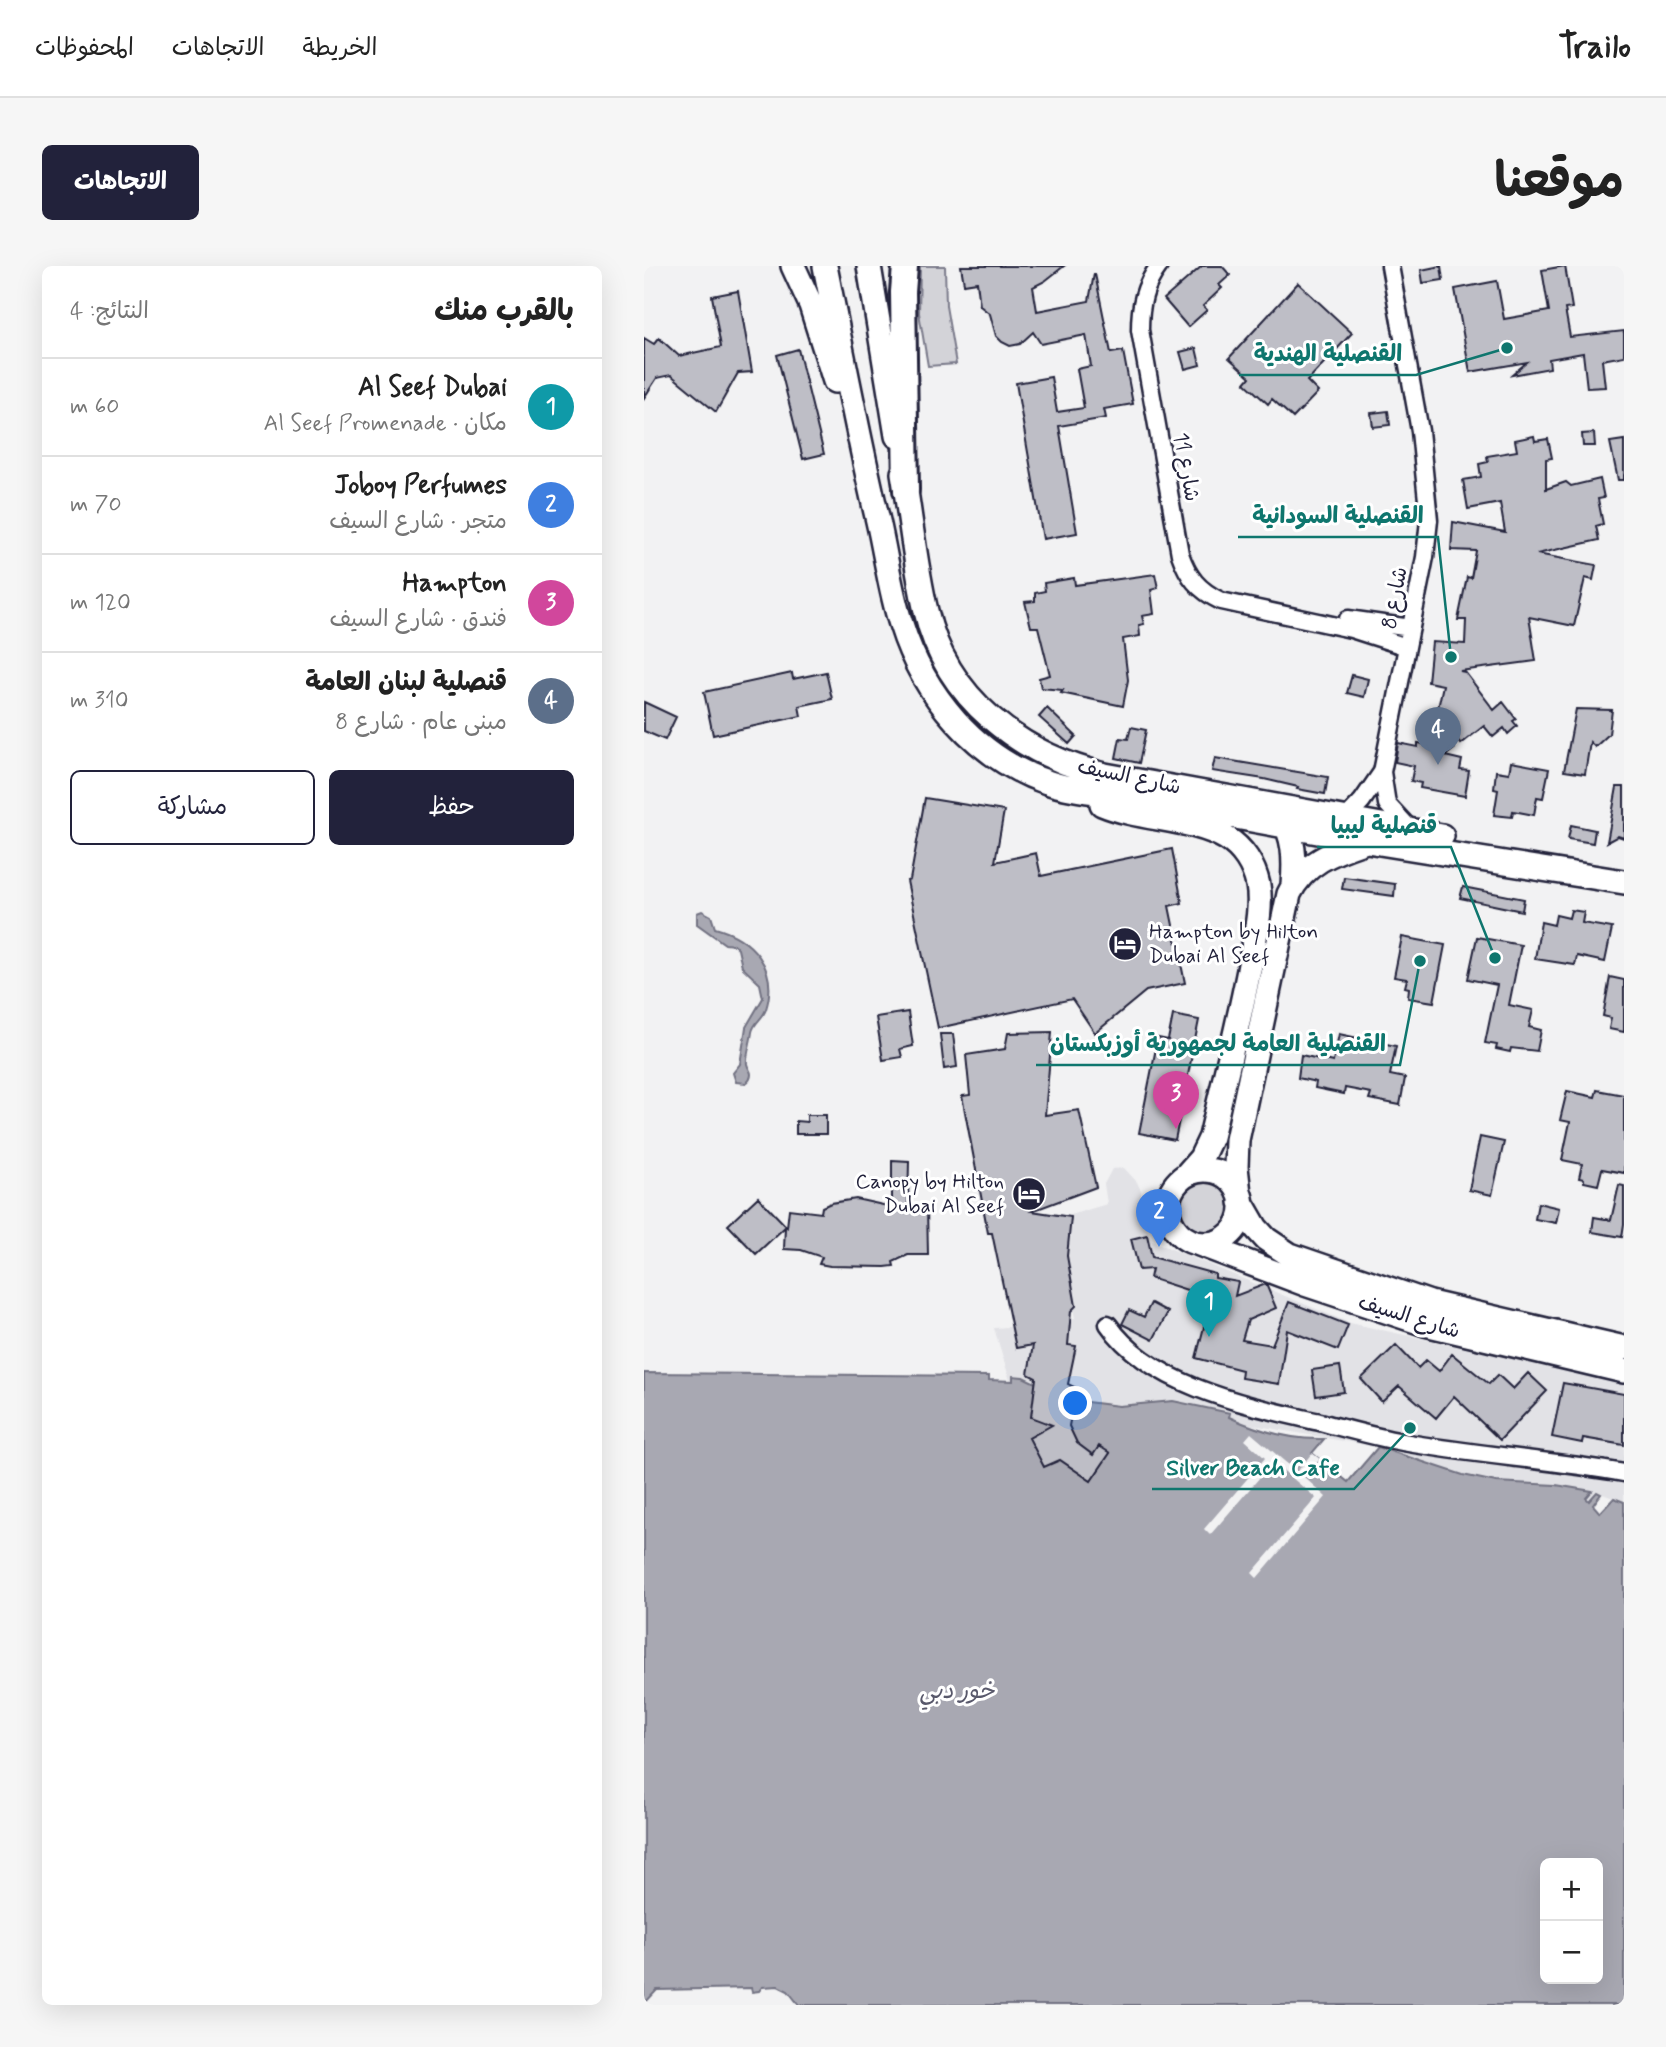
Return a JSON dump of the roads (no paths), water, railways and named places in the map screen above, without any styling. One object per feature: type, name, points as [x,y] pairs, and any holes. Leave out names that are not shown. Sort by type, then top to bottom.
[{"type":"main road","points":[[793,266],[811,305],[835,383],[863,455]]},
{"type":"main road","name":"شارع السيف","points":[[825,266],[900,622],[920,671],[940,702],[977,742],[1022,772],[1074,790],[1120,811],[1202,828],[1224,837],[1242,852],[1255,874],[1259,903],[1257,927],[1244,995],[1207,1148],[1171,1191],[1168,1211],[1175,1229],[1190,1241],[1425,1324],[1624,1371]]},
{"type":"main road","name":"شارع السيف","points":[[869,266],[918,569],[933,634],[943,660],[959,684],[993,721],[1033,749],[1082,770],[1624,868]]},
{"type":"main road","points":[[905,266],[903,292],[906,490]]},
{"type":"main road","name":"شارع السيف","points":[[1074,790],[1624,882]]},
{"type":"main road","points":[[1270,804],[1287,825],[1293,849],[1293,886]]},
{"type":"main road","name":"شارع السيف","points":[[1199,1244],[1218,1241],[1234,1230],[1241,1212],[1236,1167],[1237,1140],[1286,904],[1293,886],[1320,859],[1367,841]]},
{"type":"main road","name":"شارع السيف","points":[[1186,1175],[1203,1170],[1221,1173],[1229,1178],[1261,1234],[1290,1255],[1430,1303],[1624,1348]]},
{"type":"street","name":"شارع 11","points":[[1159,266],[1149,279],[1143,294],[1140,330],[1186,571],[1196,585],[1221,601],[1370,634],[1407,647]]},
{"type":"street","name":"شارع 8","points":[[1390,266],[1420,431],[1428,512],[1427,543],[1382,772],[1387,804],[1412,831]]},
{"type":"street","name":"شارع 11","points":[[1283,614],[1321,615],[1411,628]]},
{"type":"street","name":"شارع 8","points":[[1345,819],[1362,801],[1382,772]]},
{"type":"street","points":[[1108,1324],[1127,1347],[1168,1373],[1208,1392],[1260,1410],[1402,1442],[1624,1472]]},
{"type":"water","points":[[702,911],[711,916],[715,928],[751,947],[765,968],[769,980],[766,1009],[752,1032],[747,1060],[751,1076],[746,1083],[736,1082],[733,1073],[740,1064],[746,1027],[763,998],[760,984],[742,967],[738,949],[734,945],[725,944],[697,924],[697,913]]},
{"type":"water","name":"خور دبي","points":[[644,1373],[989,1376],[989,1380],[1013,1381],[1013,1376],[1023,1377],[1071,1400],[1119,1406],[1173,1401],[1230,1413],[1229,1417],[1275,1434],[1324,1439],[1312,1453],[1348,1482],[1378,1447],[1463,1475],[1496,1482],[1556,1485],[1592,1491],[1586,1498],[1589,1501],[1597,1492],[1601,1494],[1593,1505],[1600,1513],[1614,1498],[1624,1502],[1624,2005],[799,2005],[788,1991],[778,1986],[762,1987],[759,1991],[752,1992],[751,1988],[657,1990],[644,2004]]},
{"type":"place","name":"القنصلية الهندية","points":[[1507,348]]},
{"type":"place","name":"القنصلية السودانية","points":[[1451,657]]},
{"type":"place","name":"قنصلية لبنان العامة","points":[[1438,765]]},
{"type":"place","name":"Hampton by Hilton Dubai Al Seef","points":[[1125,944]]},
{"type":"place","name":"قنصلية ليبيا","points":[[1495,958]]},
{"type":"place","name":"القنصلية العامة لجمهورية أوزبكستان","points":[[1420,961]]},
{"type":"place","name":"Hampton","points":[[1176,1129]]},
{"type":"place","name":"Canopy by Hilton Dubai Al Seef","points":[[1029,1194]]},
{"type":"place","name":"Joboy Perfumes","points":[[1159,1247]]},
{"type":"place","name":"Al Seef Dubai","points":[[1209,1337]]},
{"type":"place","name":"Silver Beach Cafe","points":[[1410,1428]]}]
